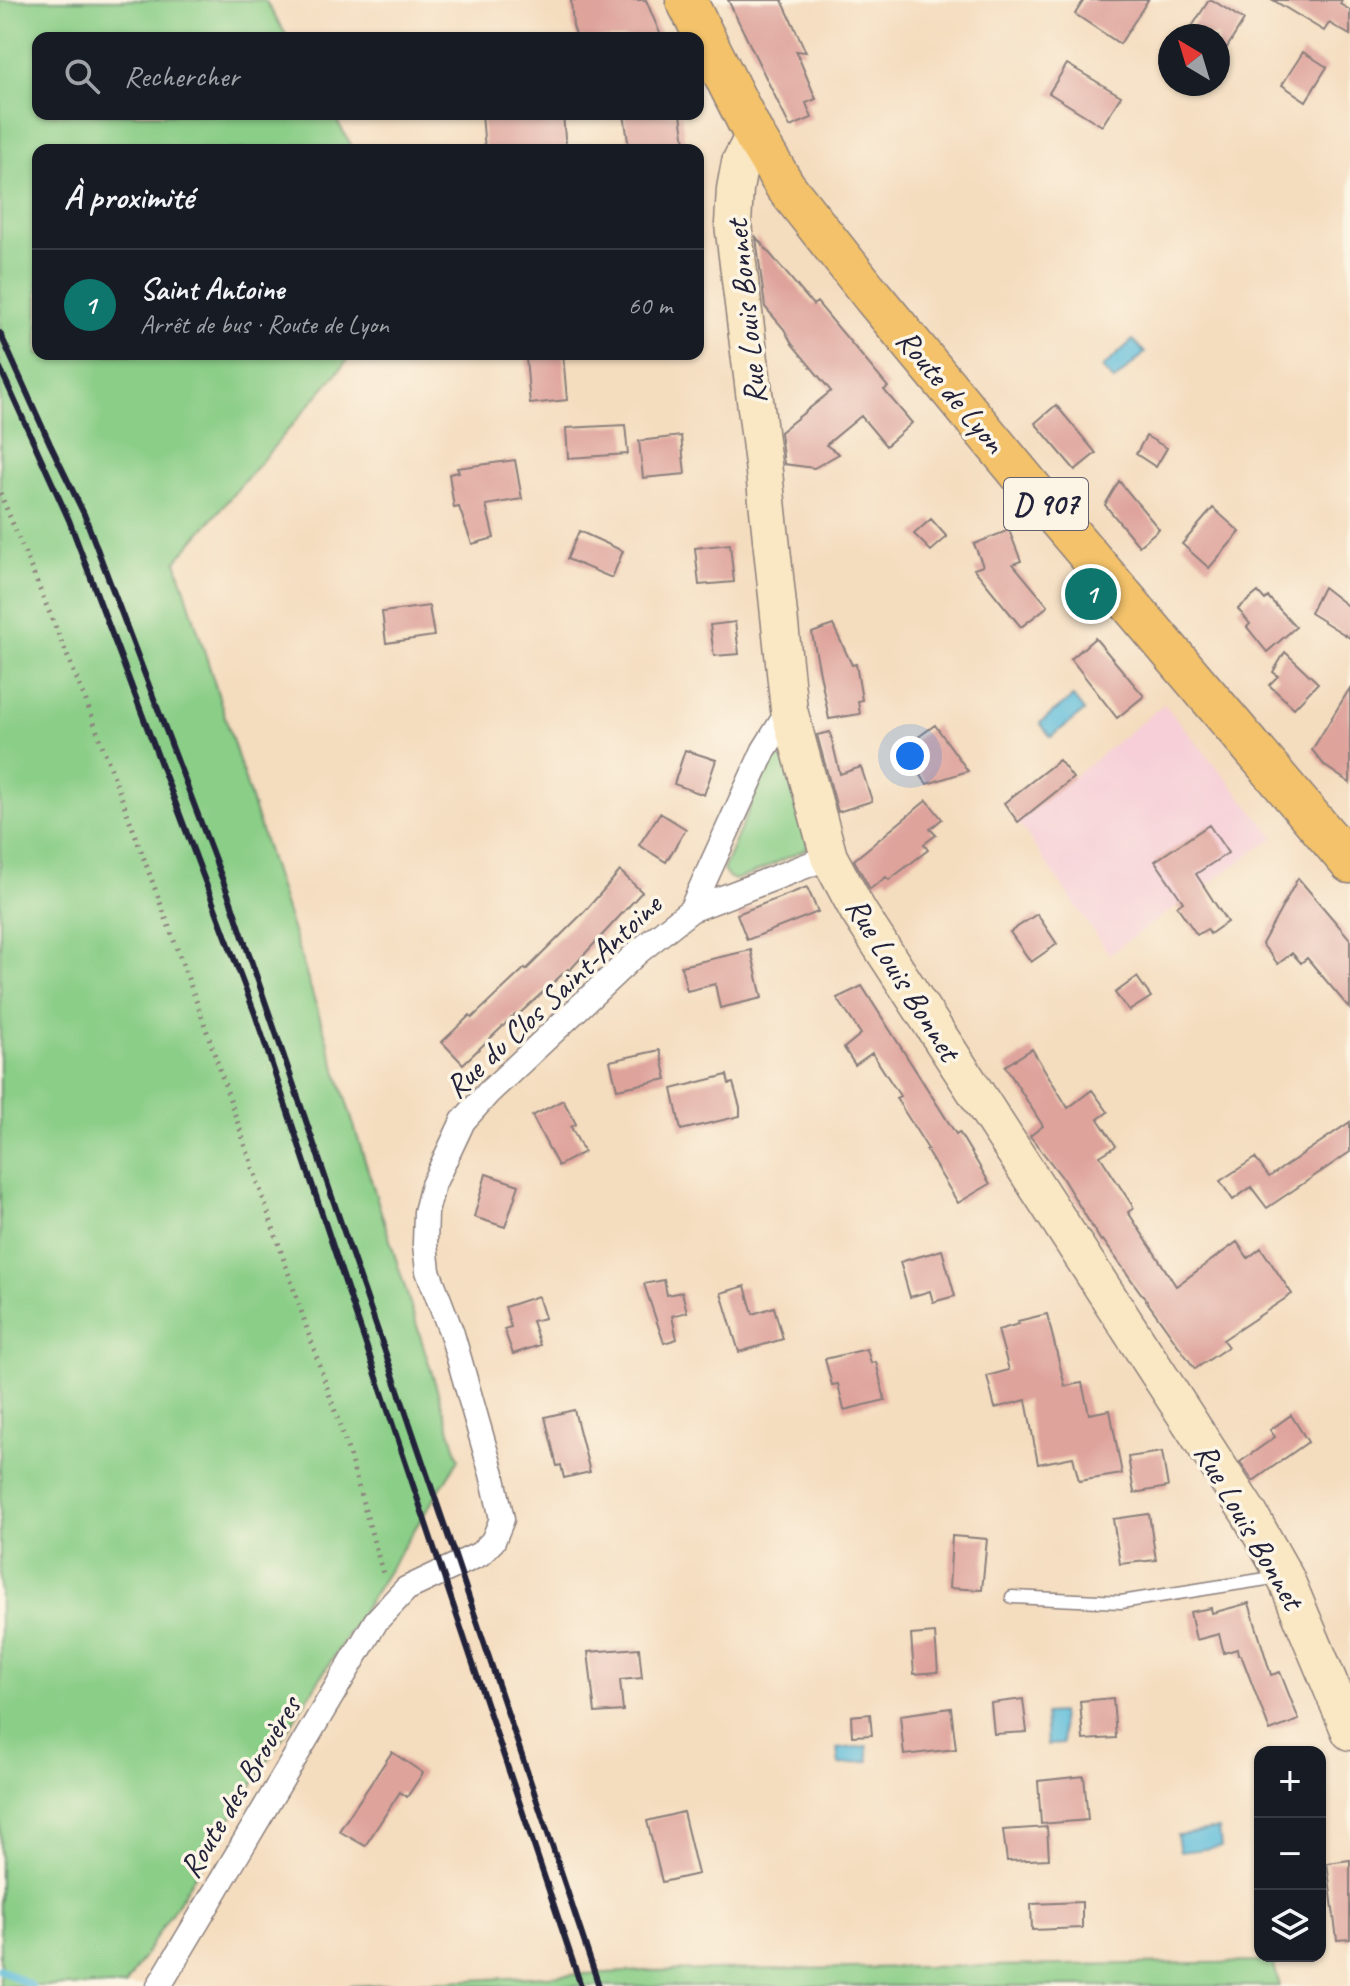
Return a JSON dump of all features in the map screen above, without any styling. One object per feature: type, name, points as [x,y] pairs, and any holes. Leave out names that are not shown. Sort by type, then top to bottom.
[{"type":"main road","name":"Route de Lyon","points":[[690,1],[754,135],[785,186],[1029,485],[1350,863]]},
{"type":"street","name":"Rue Louis Bonnet","points":[[754,135],[740,162],[733,224],[764,472],[789,710],[829,857],[858,911],[1250,1515],[1285,1577],[1350,1732]]},
{"type":"street","name":"Rue du Clos Saint-Antoine","points":[[691,910],[764,750],[789,710]]},
{"type":"street","name":"Rue du Clos Saint-Antoine","points":[[384,1612],[406,1589],[480,1554],[493,1541],[502,1519],[452,1334],[428,1271],[425,1244],[426,1212],[433,1185],[463,1121],[488,1093],[638,952],[691,910],[829,857]]},
{"type":"street","name":"Route des Brouères","points":[[159,1986],[384,1612]]},
{"type":"lane","points":[[1012,1597],[1121,1602],[1285,1577]]},
{"type":"path","points":[[0,493],[86,701],[201,1014],[347,1447],[384,1612]]},
{"type":"shaded area","points":[[1164,704],[1275,837],[1109,954],[1018,822]]},
{"type":"green space","points":[[0,0],[265,0],[284,32],[32,32],[32,120],[336,120],[350,144],[32,144],[32,360],[348,360],[176,561],[459,1459],[125,1986],[0,1986]]},
{"type":"green space","points":[[784,757],[808,848],[734,880],[723,870],[767,767],[776,758]]},
{"type":"green space","points":[[1273,1962],[1280,1986],[349,1986],[644,1971]]},
{"type":"water","points":[[1133,340],[1145,353],[1114,381],[1102,368]]},
{"type":"water","points":[[1073,697],[1084,711],[1051,737],[1040,723]]},
{"type":"water","points":[[1060,1713],[1063,1744],[1047,1745],[1045,1714]]},
{"type":"water","points":[[867,1746],[869,1761],[839,1765],[837,1749]]},
{"type":"water","points":[[1219,1829],[1221,1847],[1180,1852],[1177,1835]]},
{"type":"building","points":[[571,0],[646,0],[659,32],[575,32]]},
{"type":"building","points":[[728,0],[782,0],[806,52],[796,51],[816,99],[806,103],[812,118],[790,127]]},
{"type":"building","points":[[1084,0],[1148,0],[1120,44],[1075,14]]},
{"type":"building","points":[[1209,0],[1244,20],[1230,43],[1230,24],[1194,24]]},
{"type":"building","points":[[1273,0],[1342,0],[1340,4],[1350,10],[1350,35],[1329,23],[1324,31]]},
{"type":"building","points":[[1303,52],[1327,67],[1306,101],[1282,85]]},
{"type":"building","points":[[1067,64],[1121,96],[1102,126],[1049,93]]},
{"type":"building","points":[[482,120],[564,120],[566,144],[484,144]]},
{"type":"building","points":[[625,120],[682,120],[685,143],[628,144]]},
{"type":"building","points":[[756,237],[813,305],[817,302],[888,387],[884,390],[912,423],[886,446],[861,416],[826,445],[839,454],[814,468],[784,464],[780,432],[831,391],[765,307]]},
{"type":"building","points":[[526,360],[564,360],[567,400],[530,404]]},
{"type":"building","points":[[1056,405],[1096,453],[1075,470],[1035,423]]},
{"type":"building","points":[[625,425],[628,454],[568,458],[566,428]]},
{"type":"building","points":[[681,436],[685,474],[643,478],[639,441]]},
{"type":"building","points":[[1146,436],[1167,448],[1156,467],[1136,454]]},
{"type":"building","points":[[515,460],[522,499],[486,505],[494,538],[472,544],[459,507],[454,508],[449,474],[459,472],[457,468]]},
{"type":"building","points":[[1119,481],[1159,529],[1139,546],[1105,505]]},
{"type":"building","points":[[1213,508],[1240,532],[1209,568],[1182,544]]},
{"type":"building","points":[[931,519],[947,537],[931,551],[914,534]]},
{"type":"building","points":[[1009,530],[1021,561],[1013,564],[1048,606],[1021,627],[974,569],[983,566],[974,544]]},
{"type":"building","points":[[579,531],[623,551],[612,578],[567,559]]},
{"type":"building","points":[[730,544],[734,582],[699,585],[695,548]]},
{"type":"building","points":[[1323,587],[1350,608],[1350,638],[1310,613]]},
{"type":"building","points":[[1258,592],[1265,600],[1268,597],[1296,627],[1267,652],[1247,627],[1250,624],[1238,609]]},
{"type":"building","points":[[429,606],[434,636],[386,643],[382,612]]},
{"type":"building","points":[[735,622],[739,654],[714,656],[710,625]]},
{"type":"building","points":[[833,625],[852,665],[856,664],[862,700],[858,701],[860,714],[829,719],[812,633]]},
{"type":"building","points":[[1095,638],[1144,696],[1117,718],[1071,659]]},
{"type":"building","points":[[1285,652],[1318,683],[1294,708],[1269,685],[1278,676],[1273,672]]},
{"type":"building","points":[[1350,688],[1350,783],[1325,766],[1312,750]]},
{"type":"building","points":[[935,725],[968,771],[927,784],[902,749]]},
{"type":"building","points":[[830,732],[840,774],[861,767],[872,801],[838,812],[817,735]]},
{"type":"building","points":[[685,750],[716,760],[704,795],[674,784]]},
{"type":"building","points":[[1059,760],[1073,778],[1018,822],[1004,803]]},
{"type":"building","points":[[927,800],[942,819],[930,829],[936,835],[924,844],[928,850],[889,880],[886,877],[870,889],[854,860]]},
{"type":"building","points":[[660,813],[686,829],[666,862],[639,845]]},
{"type":"building","points":[[1209,825],[1228,853],[1196,874],[1227,922],[1210,934],[1207,929],[1197,935],[1177,906],[1183,902],[1155,861]]},
{"type":"building","points":[[620,871],[642,892],[569,971],[516,1014],[463,1064],[442,1042],[526,970]]},
{"type":"building","points":[[1298,878],[1350,939],[1350,1009],[1307,958],[1301,963],[1292,953],[1278,964],[1262,944]]},
{"type":"building","points":[[807,887],[818,912],[747,940],[737,914]]},
{"type":"building","points":[[1037,914],[1057,944],[1031,962],[1010,932]]},
{"type":"building","points":[[751,950],[762,998],[720,1008],[715,984],[687,991],[681,966]]},
{"type":"building","points":[[1137,977],[1151,997],[1129,1011],[1115,993]]},
{"type":"building","points":[[862,986],[990,1184],[958,1203],[896,1098],[900,1096],[872,1053],[855,1065],[844,1048],[861,1034],[837,998]]},
{"type":"building","points":[[1032,1049],[1068,1108],[1092,1090],[1108,1112],[1098,1119],[1116,1146],[1100,1156],[1134,1208],[1128,1212],[1176,1286],[1237,1242],[1248,1258],[1261,1248],[1292,1294],[1223,1340],[1228,1347],[1195,1369],[1101,1241],[1061,1176],[1030,1136],[1043,1126],[1005,1066]]},
{"type":"building","points":[[660,1050],[667,1079],[617,1089],[610,1061]]},
{"type":"building","points":[[727,1075],[729,1084],[733,1083],[740,1116],[681,1130],[672,1089]]},
{"type":"building","points":[[563,1100],[576,1124],[571,1127],[584,1152],[558,1166],[532,1116]]},
{"type":"building","points":[[1350,1122],[1350,1152],[1267,1208],[1251,1187],[1233,1200],[1220,1181],[1255,1158],[1269,1177]]},
{"type":"building","points":[[486,1174],[519,1185],[505,1227],[474,1217]]},
{"type":"building","points":[[942,1250],[955,1296],[933,1302],[930,1291],[910,1297],[900,1262]]},
{"type":"building","points":[[664,1280],[667,1295],[682,1292],[687,1312],[672,1316],[677,1339],[664,1343],[644,1284]]},
{"type":"building","points":[[745,1286],[753,1314],[774,1307],[783,1339],[739,1352],[721,1293]]},
{"type":"building","points":[[538,1296],[545,1318],[532,1321],[540,1345],[513,1354],[504,1329],[511,1327],[505,1307]]},
{"type":"building","points":[[1047,1314],[1065,1386],[1082,1383],[1089,1414],[1110,1410],[1122,1474],[1079,1481],[1073,1457],[1038,1464],[1026,1400],[995,1408],[987,1376],[1009,1370],[998,1330]]},
{"type":"building","points":[[867,1349],[871,1363],[876,1362],[885,1400],[844,1410],[838,1384],[832,1385],[825,1359]]},
{"type":"building","points":[[574,1410],[590,1472],[564,1478],[561,1465],[557,1466],[545,1417]]},
{"type":"building","points":[[1291,1415],[1308,1442],[1253,1481],[1240,1462],[1275,1437],[1270,1430]]},
{"type":"building","points":[[1162,1452],[1168,1487],[1134,1493],[1128,1457]]},
{"type":"building","points":[[1149,1514],[1156,1560],[1120,1564],[1113,1519]]},
{"type":"building","points":[[952,1536],[987,1539],[982,1590],[949,1588]]},
{"type":"building","points":[[1249,1603],[1271,1675],[1280,1672],[1299,1720],[1270,1731],[1237,1649],[1224,1653],[1219,1634],[1196,1640],[1190,1612],[1211,1608],[1212,1613]]},
{"type":"building","points":[[935,1633],[938,1672],[914,1674],[911,1635]]},
{"type":"building","points":[[639,1648],[642,1678],[620,1680],[623,1711],[595,1713],[588,1652]]},
{"type":"building","points":[[1113,1698],[1116,1738],[1083,1740],[1080,1701]]},
{"type":"building","points":[[1023,1699],[1027,1732],[994,1734],[991,1703]]},
{"type":"building","points":[[951,1708],[956,1749],[904,1755],[900,1715]]},
{"type":"building","points":[[870,1714],[872,1735],[852,1736],[851,1716]]},
{"type":"building","points":[[392,1752],[423,1773],[407,1797],[400,1792],[365,1846],[339,1831]]},
{"type":"building","points":[[1084,1776],[1088,1820],[1041,1824],[1038,1781]]},
{"type":"building","points":[[683,1812],[698,1874],[662,1882],[647,1821]]},
{"type":"building","points":[[1047,1827],[1049,1859],[1007,1861],[1003,1830]]},
{"type":"building","points":[[1350,1860],[1350,1939],[1337,1940],[1327,1863]]},
{"type":"building","points":[[1082,1902],[1082,1928],[1032,1930],[1031,1904]]},
{"type":"waterway","points":[[0,1969],[31,1986]]},
{"type":"railway","points":[[0,333],[84,514],[231,902],[599,1986]]},
{"type":"railway","points":[[0,368],[69,520],[255,1014],[581,1986]]},
{"type":"place","name":"Saint Antoine","points":[[1091,594]]}]
